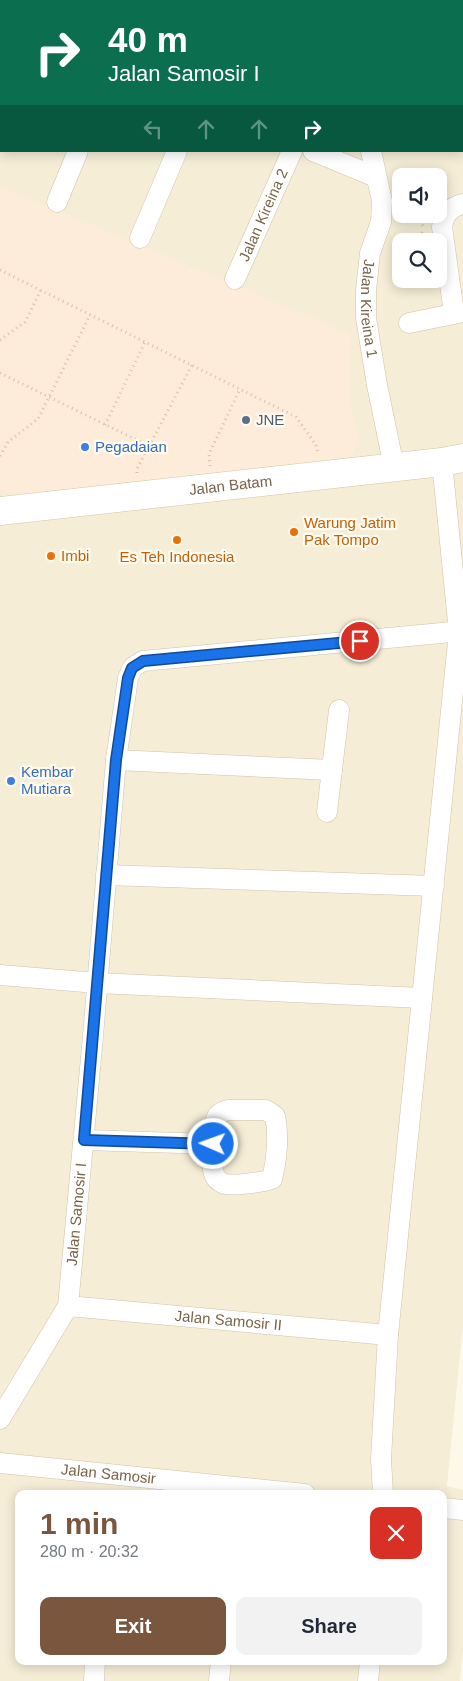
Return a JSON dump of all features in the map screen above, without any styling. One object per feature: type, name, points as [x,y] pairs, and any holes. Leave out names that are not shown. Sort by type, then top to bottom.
[{"type":"street","points":[[57,202],[78,152]]},
{"type":"street","points":[[140,238],[177,152]]},
{"type":"street","name":"Jalan Kireina 2","points":[[235,279],[292,152]]},
{"type":"street","points":[[315,152],[376,177]]},
{"type":"street","name":"Jalan Kireina 1","points":[[371,152],[382,201],[381,222],[370,253],[366,290],[366,318],[377,385],[394,467]]},
{"type":"street","points":[[409,323],[459,313],[442,227],[446,214],[454,206],[463,204]]},
{"type":"street","points":[[383,1490],[381,1459],[388,1335],[461,631],[452,460]]},
{"type":"street","name":"Jalan Batam","points":[[0,511],[452,460]]},
{"type":"street","name":"Jalan Samosir I","points":[[0,1419],[68,1306],[116,760],[128,678],[132,668],[143,661],[461,631]]},
{"type":"street","points":[[327,812],[339,710]]},
{"type":"street","points":[[116,760],[332,770]]},
{"type":"street","points":[[106,875],[434,886]]},
{"type":"street","points":[[0,975],[97,983],[422,998]]},
{"type":"street","points":[[84,1140],[213,1144]]},
{"type":"street","name":"Jalan Samosir II","points":[[68,1306],[388,1335]]},
{"type":"street","name":"Jalan Samosir","points":[[0,1463],[266,1490]]},
{"type":"street","points":[[447,1508],[463,1510]]},
{"type":"street","points":[[94,1681],[95,1665]]},
{"type":"street","points":[[219,1681],[221,1665]]},
{"type":"street","points":[[368,1681],[370,1665]]},
{"type":"path","points":[[0,270],[296,417],[316,445],[322,474]]},
{"type":"path","points":[[0,340],[25,322],[41,290]]},
{"type":"path","points":[[0,456],[8,442],[38,420],[90,314]]},
{"type":"path","points":[[105,424],[145,342]]},
{"type":"path","points":[[139,496],[137,469],[192,365]]},
{"type":"path","points":[[0,373],[149,446]]},
{"type":"path","points":[[212,487],[209,454],[240,389]]},
{"type":"shaded area","points":[[0,152],[463,152],[463,1325],[447,1486],[463,1490],[463,1649],[460,1681],[0,1681]]},
{"type":"shaded area","points":[[0,186],[351,334],[349,400],[359,439],[351,457],[28,495],[7,493],[0,489]]},
{"type":"place","name":"JNE","points":[[246,420]]},
{"type":"place","name":"Pegadaian","points":[[85,447]]},
{"type":"place","name":"Warung Jatim Pak Tompo","points":[[294,532]]},
{"type":"place","name":"Es Teh Indonesia","points":[[177,540]]},
{"type":"place","name":"Imbi","points":[[51,556]]},
{"type":"place","name":"Kembar Mutiara","points":[[11,781]]},
{"type":"route","points":[[213,1144],[84,1140],[116,760],[128,678],[132,668],[143,661],[360,641]]}]
